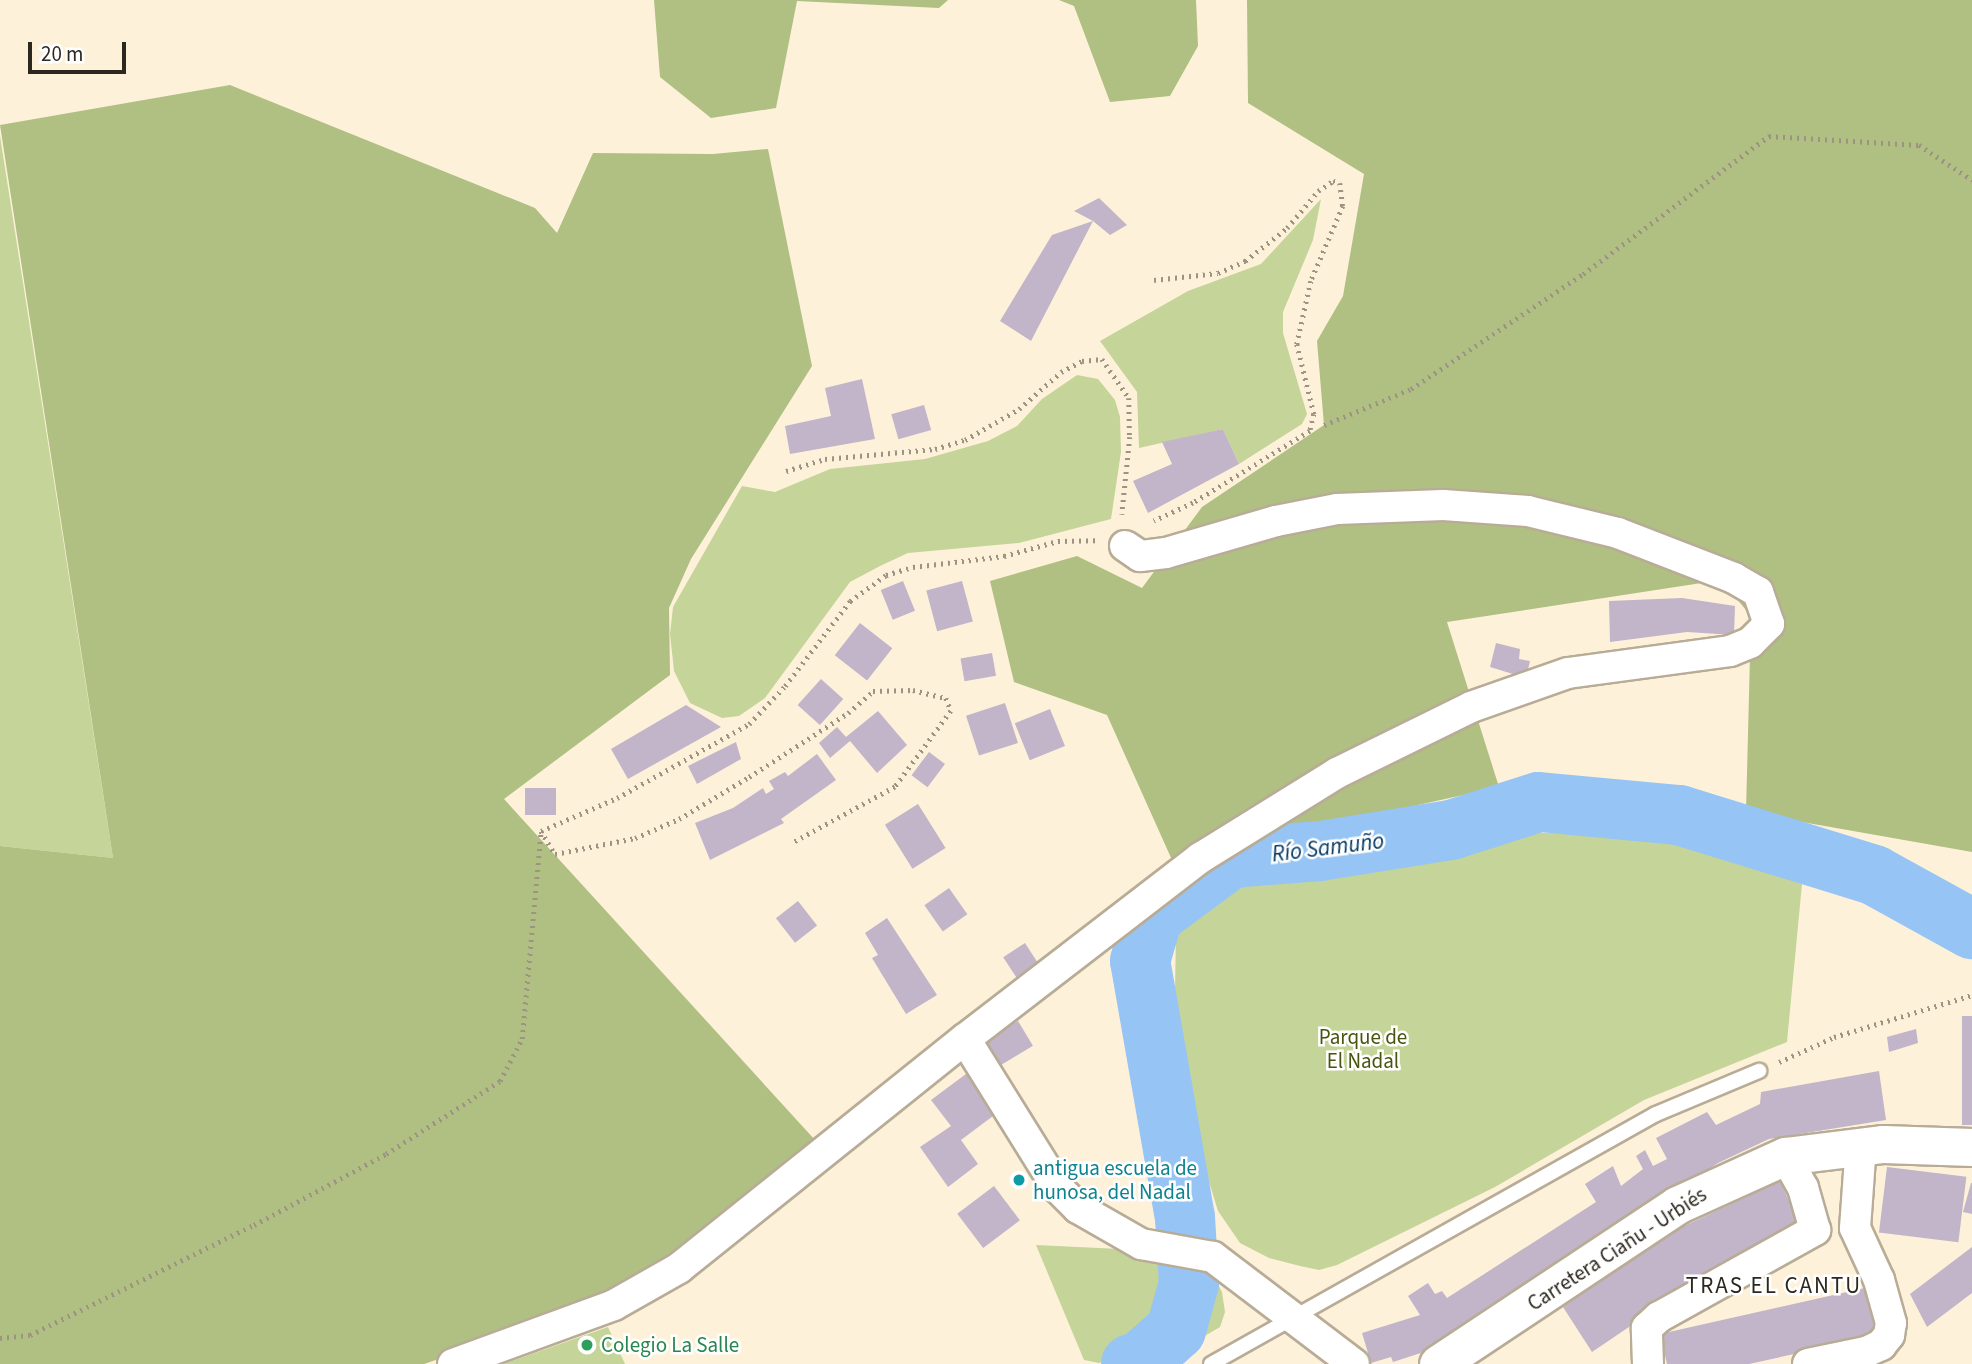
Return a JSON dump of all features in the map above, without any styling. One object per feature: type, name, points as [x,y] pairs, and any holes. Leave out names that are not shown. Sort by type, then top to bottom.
[{"type":"street","points":[[453,1364],[614,1305],[679,1268],[965,1039],[1200,858],[1337,773],[1471,707],[1568,673],[1730,651],[1750,643],[1769,624],[1758,592],[1734,578],[1618,533],[1528,511],[1443,505],[1337,509],[1276,521],[1166,553],[1140,556],[1125,547]]},
{"type":"street","points":[[965,1039],[1057,1187],[1078,1208],[1141,1244],[1213,1257],[1354,1364]]},
{"type":"street","points":[[1808,1364],[1866,1352],[1881,1345],[1889,1335],[1891,1323],[1879,1280],[1855,1228],[1861,1145]]},
{"type":"street","name":"Carretera Ciañu - Urbiés","points":[[1438,1364],[1677,1205],[1785,1156],[1861,1145],[1972,1147]]},
{"type":"street","points":[[1648,1364],[1647,1328],[1659,1317],[1815,1230],[1803,1188],[1785,1156]]},
{"type":"lane","points":[[1211,1364],[1656,1114],[1759,1071]]},
{"type":"path","points":[[1324,425],[1411,389],[1583,274],[1769,136],[1919,145],[1972,180]]},
{"type":"path","points":[[1125,547],[1146,525],[1193,503],[1310,431],[1313,407],[1297,344],[1311,281],[1343,206],[1340,183],[1333,181],[1318,191],[1287,228],[1245,261],[1218,273],[1154,280]]},
{"type":"path","points":[[786,471],[825,459],[935,449],[965,440],[1019,410],[1061,372],[1082,361],[1102,359],[1129,398],[1130,437],[1121,524],[1125,547]]},
{"type":"path","points":[[541,831],[595,809],[749,724],[785,686],[850,601],[886,575],[913,566],[1004,556],[1058,541],[1104,540],[1125,547]]},
{"type":"path","points":[[541,831],[555,853],[635,838],[679,819],[749,777],[848,713],[873,691],[913,690],[946,698],[951,711],[895,787],[794,842]]},
{"type":"path","points":[[0,1338],[30,1335],[254,1225],[386,1154],[500,1081],[522,1039],[541,831]]},
{"type":"path","points":[[1759,1071],[1834,1037],[1972,995]]},
{"type":"green space","points":[[654,0],[948,0],[939,8],[797,1],[776,108],[711,118],[660,77]]},
{"type":"green space","points":[[1059,0],[1196,0],[1198,46],[1170,96],[1110,102],[1074,6]]},
{"type":"green space","points":[[1247,0],[1972,0],[1972,852],[1746,812],[1751,616],[1721,580],[1447,622],[1499,787],[1172,860],[1107,715],[1014,682],[990,581],[1077,556],[1142,588],[1202,507],[1324,425],[1317,341],[1343,296],[1364,174],[1248,103]]},
{"type":"green space","points":[[230,85],[535,208],[557,233],[593,153],[713,154],[768,149],[812,366],[691,559],[669,608],[670,675],[504,799],[815,1140],[749,1206],[643,1276],[519,1331],[424,1364],[0,1364],[0,846],[113,858],[0,125]]},
{"type":"green space","points":[[0,136],[113,858],[0,846]]},
{"type":"green space","points":[[1321,199],[1313,240],[1283,312],[1283,333],[1307,414],[1302,424],[1239,464],[1223,429],[1139,448],[1137,392],[1100,341],[1188,291],[1261,264]]},
{"type":"green space","points":[[1077,375],[1098,379],[1115,400],[1120,417],[1121,452],[1111,519],[1019,543],[908,553],[850,582],[765,698],[739,716],[722,718],[690,703],[674,671],[670,634],[673,607],[742,486],[775,492],[830,469],[925,459],[988,441],[1017,426],[1042,399]]},
{"type":"green space","name":"Parque de El Nadal","points":[[1523,833],[1614,833],[1684,844],[1802,884],[1787,1042],[1644,1100],[1495,1187],[1337,1265],[1319,1270],[1300,1266],[1269,1258],[1240,1243],[1218,1211],[1186,1107],[1175,989],[1176,934],[1185,913],[1234,881],[1401,863]]},
{"type":"green space","points":[[1036,1245],[1120,1249],[1208,1266],[1222,1292],[1225,1312],[1220,1327],[1203,1337],[1175,1342],[1155,1329],[1119,1357],[1099,1363],[1084,1360]]},
{"type":"green space","name":"Colegio La Salle","points":[[608,1327],[625,1364],[504,1364]]},
{"type":"building","points":[[1099,198],[1127,225],[1110,235],[1093,221],[1074,211]]},
{"type":"building","points":[[1093,221],[1031,341],[1000,321],[1052,235]]},
{"type":"building","points":[[862,379],[875,439],[790,454],[785,426],[831,416],[825,388]]},
{"type":"building","points":[[924,405],[931,430],[898,439],[891,414]]},
{"type":"building","points":[[1223,429],[1239,464],[1148,513],[1133,481],[1172,464],[1162,442]]},
{"type":"building","points":[[903,581],[915,611],[893,620],[881,590]]},
{"type":"building","points":[[962,581],[973,622],[937,631],[926,591]]},
{"type":"building","points":[[1682,598],[1735,606],[1734,635],[1687,632],[1610,642],[1609,601]]},
{"type":"building","points":[[860,623],[892,648],[867,681],[835,655]]},
{"type":"building","points":[[1496,643],[1520,649],[1519,659],[1530,661],[1526,678],[1490,667]]},
{"type":"building","points":[[992,653],[996,676],[964,681],[960,659]]},
{"type":"building","points":[[821,679],[843,699],[820,725],[798,705]]},
{"type":"building","points":[[1005,703],[1018,743],[979,756],[966,716]]},
{"type":"building","points":[[686,705],[721,727],[628,779],[611,749]]},
{"type":"building","points":[[1050,709],[1065,746],[1030,760],[1015,723]]},
{"type":"building","points":[[878,711],[907,745],[877,773],[850,741],[830,758],[819,743],[837,727],[846,737]]},
{"type":"building","points":[[736,742],[741,759],[697,784],[688,766]]},
{"type":"building","points":[[929,752],[945,764],[928,787],[912,775]]},
{"type":"building","points":[[817,754],[836,780],[781,819],[784,823],[710,860],[695,823],[733,808],[763,788],[766,794],[774,789],[769,781],[785,772],[788,776]]},
{"type":"building","points":[[525,788],[556,788],[556,815],[525,815]]},
{"type":"building","points":[[918,804],[946,848],[912,869],[885,825]]},
{"type":"building","points":[[949,888],[967,914],[943,931],[924,905]]},
{"type":"building","points":[[798,901],[817,925],[795,943],[776,918]]},
{"type":"building","points":[[887,918],[937,995],[906,1014],[872,958],[878,955],[865,933]]},
{"type":"building","points":[[1025,943],[1038,963],[1016,977],[1003,957]]},
{"type":"building","points":[[1962,1016],[1972,1016],[1972,1125],[1962,1125]]},
{"type":"building","points":[[1018,1021],[1033,1046],[994,1069],[979,1044]]},
{"type":"building","points":[[1916,1029],[1918,1043],[1889,1052],[1887,1037]]},
{"type":"building","points":[[974,1068],[1001,1110],[961,1140],[978,1164],[948,1187],[920,1147],[951,1126],[931,1100]]},
{"type":"building","points":[[1879,1071],[1886,1120],[1769,1139],[1718,1163],[1433,1349],[1393,1362],[1391,1357],[1371,1363],[1362,1333],[1420,1315],[1408,1296],[1428,1283],[1435,1294],[1442,1291],[1447,1298],[1596,1202],[1585,1184],[1613,1166],[1621,1186],[1643,1169],[1636,1156],[1645,1150],[1653,1166],[1667,1159],[1656,1138],[1707,1112],[1716,1125],[1760,1104],[1761,1092]]},
{"type":"building","points":[[1887,1167],[1966,1177],[1958,1242],[1879,1233]]},
{"type":"building","points":[[1780,1181],[1800,1225],[1660,1306],[1592,1352],[1563,1307],[1663,1236]]},
{"type":"building","points":[[1972,1183],[1972,1214],[1963,1212]]},
{"type":"building","points":[[994,1186],[1020,1220],[983,1248],[957,1214]]},
{"type":"building","points":[[1972,1247],[1972,1293],[1927,1327],[1910,1294]]},
{"type":"building","points":[[1869,1287],[1880,1335],[1749,1364],[1667,1364],[1660,1334]]},
{"type":"waterway","name":"Río Samuño","points":[[1131,1364],[1140,1362],[1176,1330],[1189,1283],[1185,1218],[1140,961],[1153,916],[1231,858],[1320,851],[1451,830],[1539,802],[1679,815],[1874,875],[1972,929]]},
{"type":"place","name":"antigua escuela de hunosa, del Nadal","points":[[1019,1180]]},
{"type":"place","name":"Colegio La Salle","points":[[587,1345]]},
{"type":"district","name":"TRAS EL CANTU","points":[[1774,1286]]}]
